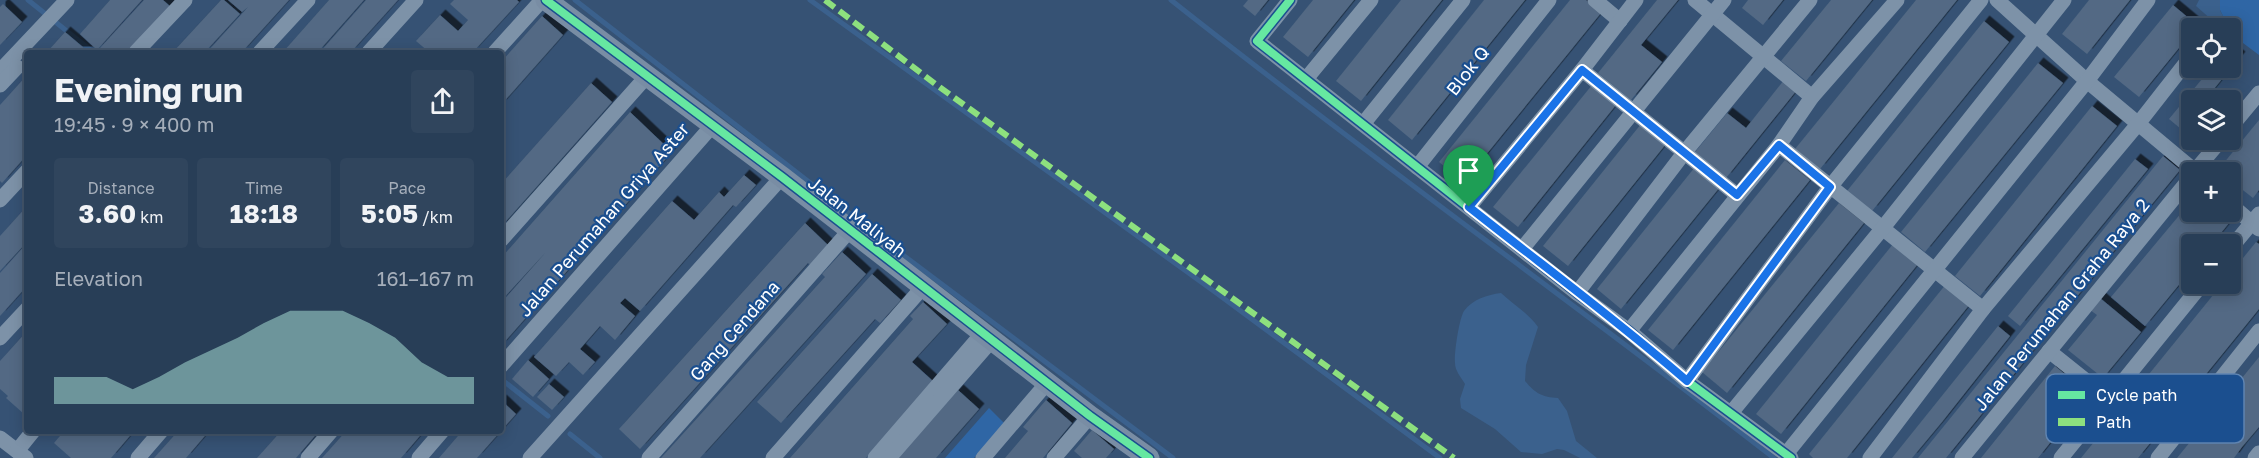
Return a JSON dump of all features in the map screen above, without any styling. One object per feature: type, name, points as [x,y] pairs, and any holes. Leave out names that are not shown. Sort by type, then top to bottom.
[{"type":"street","points":[[31,50],[63,9],[80,0]]},
{"type":"street","points":[[138,50],[185,0]]},
{"type":"street","points":[[149,50],[196,0]]},
{"type":"street","points":[[262,50],[308,0]]},
{"type":"street","points":[[371,50],[416,0]]},
{"type":"street","points":[[384,50],[429,0]]},
{"type":"street","points":[[1290,0],[1257,41],[1577,293],[1629,331],[1687,381],[1789,456],[1934,269],[2087,81],[2148,0]]},
{"type":"street","points":[[1306,79],[1371,0]]},
{"type":"street","points":[[1363,124],[1463,0]]},
{"type":"street","name":"Blok Q","points":[[1417,167],[1549,0]]},
{"type":"street","points":[[1595,0],[1620,21]]},
{"type":"street","points":[[1469,207],[1582,70],[1636,0]]},
{"type":"street","points":[[1695,0],[1812,97]]},
{"type":"street","points":[[1522,249],[1724,0]]},
{"type":"street","points":[[1577,293],[1684,153],[1810,0]]},
{"type":"street","points":[[1629,331],[1779,145],[1812,97],[1897,0]]},
{"type":"street","points":[[1687,381],[1830,187],[1981,0]]},
{"type":"street","points":[[1997,0],[2182,162]]},
{"type":"street","points":[[1731,413],[1882,229],[2064,0]]},
{"type":"street","points":[[497,50],[541,3]]},
{"type":"street","name":"Jalan Maliyah","points":[[541,3],[708,132],[782,177],[846,235],[1043,389],[1086,421],[1149,458]]},
{"type":"street","points":[[0,71],[49,26]]},
{"type":"street","points":[[0,85],[24,59]]},
{"type":"street","points":[[1582,70],[1737,195]]},
{"type":"street","points":[[1870,458],[1983,309],[2181,70]]},
{"type":"street","points":[[504,237],[642,81]]},
{"type":"street","points":[[2241,115],[2259,93]]},
{"type":"street","name":"Jalan Perumahan Griya Aster","points":[[504,363],[708,132]]},
{"type":"street","points":[[1779,145],[1983,309]]},
{"type":"street","name":"Jalan Perumahan Graha Raya 2","points":[[2203,162],[2213,150]]},
{"type":"street","points":[[0,200],[24,174]]},
{"type":"street","points":[[530,458],[782,177]]},
{"type":"street","points":[[0,212],[24,185]]},
{"type":"street","name":"Jalan Perumahan Graha Raya 2","points":[[1962,458],[2181,189]]},
{"type":"street","points":[[2241,211],[2257,222],[2241,238]]},
{"type":"street","name":"Gang Cendana","points":[[649,458],[846,235]]},
{"type":"street","points":[[773,458],[918,292]]},
{"type":"street","points":[[2129,374],[2194,294]]},
{"type":"street","points":[[0,338],[24,312]]},
{"type":"street","points":[[2225,374],[2259,331]]},
{"type":"street","points":[[875,458],[982,343]]},
{"type":"street","points":[[889,458],[982,343]]},
{"type":"street","points":[[2049,351],[2078,374]]},
{"type":"street","points":[[983,458],[1043,389]]},
{"type":"street","points":[[1054,458],[1086,421]]},
{"type":"street","points":[[0,438],[21,454],[32,434]]},
{"type":"street","points":[[138,458],[159,434]]},
{"type":"street","points":[[308,458],[329,434]]},
{"type":"street","points":[[419,458],[440,434]]},
{"type":"street","points":[[2061,458],[2073,443]]},
{"type":"street","points":[[2158,458],[2170,443]]},
{"type":"street","points":[[2255,458],[2259,453]]},
{"type":"shaded area","points":[[2199,0],[2220,0],[2220,10],[2224,18],[2210,18],[2196,6]]},
{"type":"shaded area","points":[[2220,0],[2259,0],[2259,55],[2241,42],[2241,18],[2224,18],[2220,10]]},
{"type":"shaded area","points":[[1501,293],[1538,327],[1526,365],[1525,381],[1540,394],[1558,398],[1567,411],[1576,441],[1597,458],[1580,458],[1557,449],[1542,454],[1521,452],[1495,429],[1461,408],[1460,399],[1465,384],[1456,369],[1455,359],[1462,315],[1476,301]]},
{"type":"shaded area","points":[[989,408],[1004,423],[974,458],[945,458]]},
{"type":"building","points":[[110,0],[142,0],[97,50],[80,34]]},
{"type":"building","points":[[144,0],[163,0],[172,8],[133,50],[102,50],[100,48]]},
{"type":"building","points":[[221,0],[240,14],[207,50],[175,50]]},
{"type":"building","points":[[228,0],[289,0],[244,50],[209,50],[248,7],[242,12]]},
{"type":"building","points":[[329,0],[364,0],[320,50],[285,50]]},
{"type":"building","points":[[366,0],[398,0],[353,50],[322,50]]},
{"type":"building","points":[[454,0],[517,0],[519,2],[475,50],[427,50],[416,41],[440,15],[458,31],[468,20],[450,4]]},
{"type":"building","points":[[1248,0],[1268,0],[1255,16],[1243,6]]},
{"type":"building","points":[[1313,0],[1354,0],[1308,57],[1283,37]]},
{"type":"building","points":[[1401,0],[1442,0],[1361,101],[1336,81]]},
{"type":"building","points":[[1484,0],[1525,0],[1412,140],[1388,120]]},
{"type":"building","points":[[1570,0],[1586,0],[1601,13],[1464,182],[1439,162]]},
{"type":"building","points":[[1657,0],[1678,0],[1641,45],[1662,62],[1631,100],[1598,73]]},
{"type":"building","points":[[1748,0],[1783,0],[1763,25],[1742,8]]},
{"type":"building","points":[[1831,0],[1872,0],[1806,81],[1781,61]]},
{"type":"building","points":[[1916,0],[1957,0],[1820,169],[1795,149]]},
{"type":"building","points":[[2089,0],[2130,0],[2087,54],[2062,34]]},
{"type":"building","points":[[3,4],[22,22],[0,45],[0,7]]},
{"type":"building","points":[[2173,5],[2189,18],[2181,18],[2181,45],[2139,97],[2114,77]]},
{"type":"building","points":[[542,16],[563,35],[504,102],[504,59]]},
{"type":"building","points":[[1984,21],[2009,42],[1872,211],[1847,191]]},
{"type":"building","points":[[65,32],[86,50],[49,50]]},
{"type":"building","points":[[2038,63],[2063,83],[1925,252],[1901,232]]},
{"type":"building","points":[[24,78],[24,158],[2,183],[0,181],[0,105]]},
{"type":"building","points":[[2203,78],[2223,78],[2213,90],[2193,90]]},
{"type":"building","points":[[1784,80],[1797,90],[1726,178],[1695,152],[1727,113],[1746,128]]},
{"type":"building","points":[[591,83],[612,102],[504,224],[504,181]]},
{"type":"building","points":[[1592,85],[1616,105],[1518,227],[1493,207]]},
{"type":"building","points":[[2181,104],[2181,129],[2169,119]]},
{"type":"building","points":[[2092,106],[2117,126],[1980,296],[1955,276]]},
{"type":"building","points":[[630,112],[672,152],[504,343],[504,300],[546,252],[504,298],[504,255]]},
{"type":"building","points":[[2259,120],[2259,190],[2253,198],[2241,189],[2241,162],[2225,162],[2234,150],[2241,150],[2241,142]]},
{"type":"building","points":[[1641,124],[1666,144],[1568,266],[1543,246]]},
{"type":"building","points":[[2163,156],[2180,170],[1946,458],[1918,458]]},
{"type":"building","points":[[2135,159],[2148,169],[2020,326],[2008,316]]},
{"type":"building","points":[[1785,160],[1810,180],[1673,350],[1648,330]]},
{"type":"building","points":[[1695,167],[1720,187],[1621,309],[1597,289]]},
{"type":"building","points":[[744,175],[756,185],[736,207],[733,205],[640,311],[625,298],[620,303],[635,316],[615,340],[600,326],[580,349],[595,362],[583,375],[569,362],[556,376],[534,357],[672,201],[694,220],[719,192],[724,197]]},
{"type":"building","points":[[1839,203],[1864,223],[1727,393],[1702,372]]},
{"type":"building","points":[[24,209],[24,245],[0,271],[0,236]]},
{"type":"building","points":[[2181,213],[2181,222],[2230,222],[2220,234],[2181,234],[2181,282],[2145,326],[2111,297]]},
{"type":"building","points":[[805,223],[829,246],[811,266],[808,263],[640,449],[619,429]]},
{"type":"building","points":[[2256,242],[2259,244],[2259,309],[2206,374],[2149,374],[2214,294],[2241,294],[2241,260]]},
{"type":"building","points":[[1893,244],[1918,264],[1781,434],[1756,414]]},
{"type":"building","points":[[24,246],[24,289],[0,316],[0,273]]},
{"type":"building","points":[[842,252],[866,274],[700,458],[661,458],[825,277],[822,274]]},
{"type":"building","points":[[872,274],[901,300],[880,323],[875,319],[781,423],[757,402]]},
{"type":"building","points":[[1946,284],[1970,304],[1847,458],[1813,458],[1809,454]]},
{"type":"building","points":[[2100,298],[2141,332],[2106,374],[2098,374],[2068,350],[2097,315],[2090,310]]},
{"type":"building","points":[[923,302],[947,324],[912,362],[934,382],[866,458],[790,458],[913,319],[910,316]]},
{"type":"building","points":[[1998,326],[2010,336],[1942,422],[1912,458],[1892,458]]},
{"type":"building","points":[[24,334],[24,414],[6,398],[8,396],[0,389],[0,361]]},
{"type":"building","points":[[2259,357],[2259,427],[2234,458],[2177,458],[2189,443],[2244,443],[2244,375]]},
{"type":"building","points":[[528,360],[549,379],[533,397],[512,379]]},
{"type":"building","points":[[2055,366],[2065,374],[2049,374]]},
{"type":"building","points":[[2046,377],[2046,443],[2050,443],[2038,458],[1981,458]]},
{"type":"building","points":[[549,384],[564,397],[552,410],[537,397]]},
{"type":"building","points":[[958,390],[979,409],[936,458],[898,458]]},
{"type":"building","points":[[1046,400],[1072,423],[1043,458],[1005,458],[1028,431],[1023,427]]},
{"type":"building","points":[[504,403],[516,414],[504,428]]},
{"type":"building","points":[[1092,430],[1114,449],[1106,458],[1082,458],[1074,451]]},
{"type":"building","points":[[62,434],[132,434],[111,458],[71,458],[54,443]]},
{"type":"building","points":[[175,434],[207,434],[186,458],[154,458]]},
{"type":"building","points":[[278,434],[317,434],[296,458],[257,458]]},
{"type":"building","points":[[343,434],[422,434],[401,458],[322,458]]},
{"type":"building","points":[[460,434],[498,434],[477,458],[439,458]]},
{"type":"building","points":[[2093,443],[2150,443],[2138,458],[2081,458]]},
{"type":"waterway","points":[[28,0],[90,50]]},
{"type":"waterway","points":[[575,0],[899,252],[1173,458]]},
{"type":"waterway","points":[[810,0],[1215,292],[1440,458]]},
{"type":"waterway","points":[[1171,0],[1774,458]]},
{"type":"waterway","points":[[504,381],[548,416]]},
{"type":"waterway","points":[[570,434],[600,458]]},
{"type":"marked path","points":[[825,0],[938,86],[1454,458]]},
{"type":"cycle path","points":[[546,0],[782,177],[1090,416],[1149,458]]},
{"type":"cycle path","points":[[1290,0],[1257,41],[1577,293],[1629,331],[1687,381],[1791,458]]},
{"type":"route","points":[[1582,70],[1737,195],[1779,145],[1830,187],[1687,381],[1629,331],[1577,293],[1469,207],[1582,70]]}]
